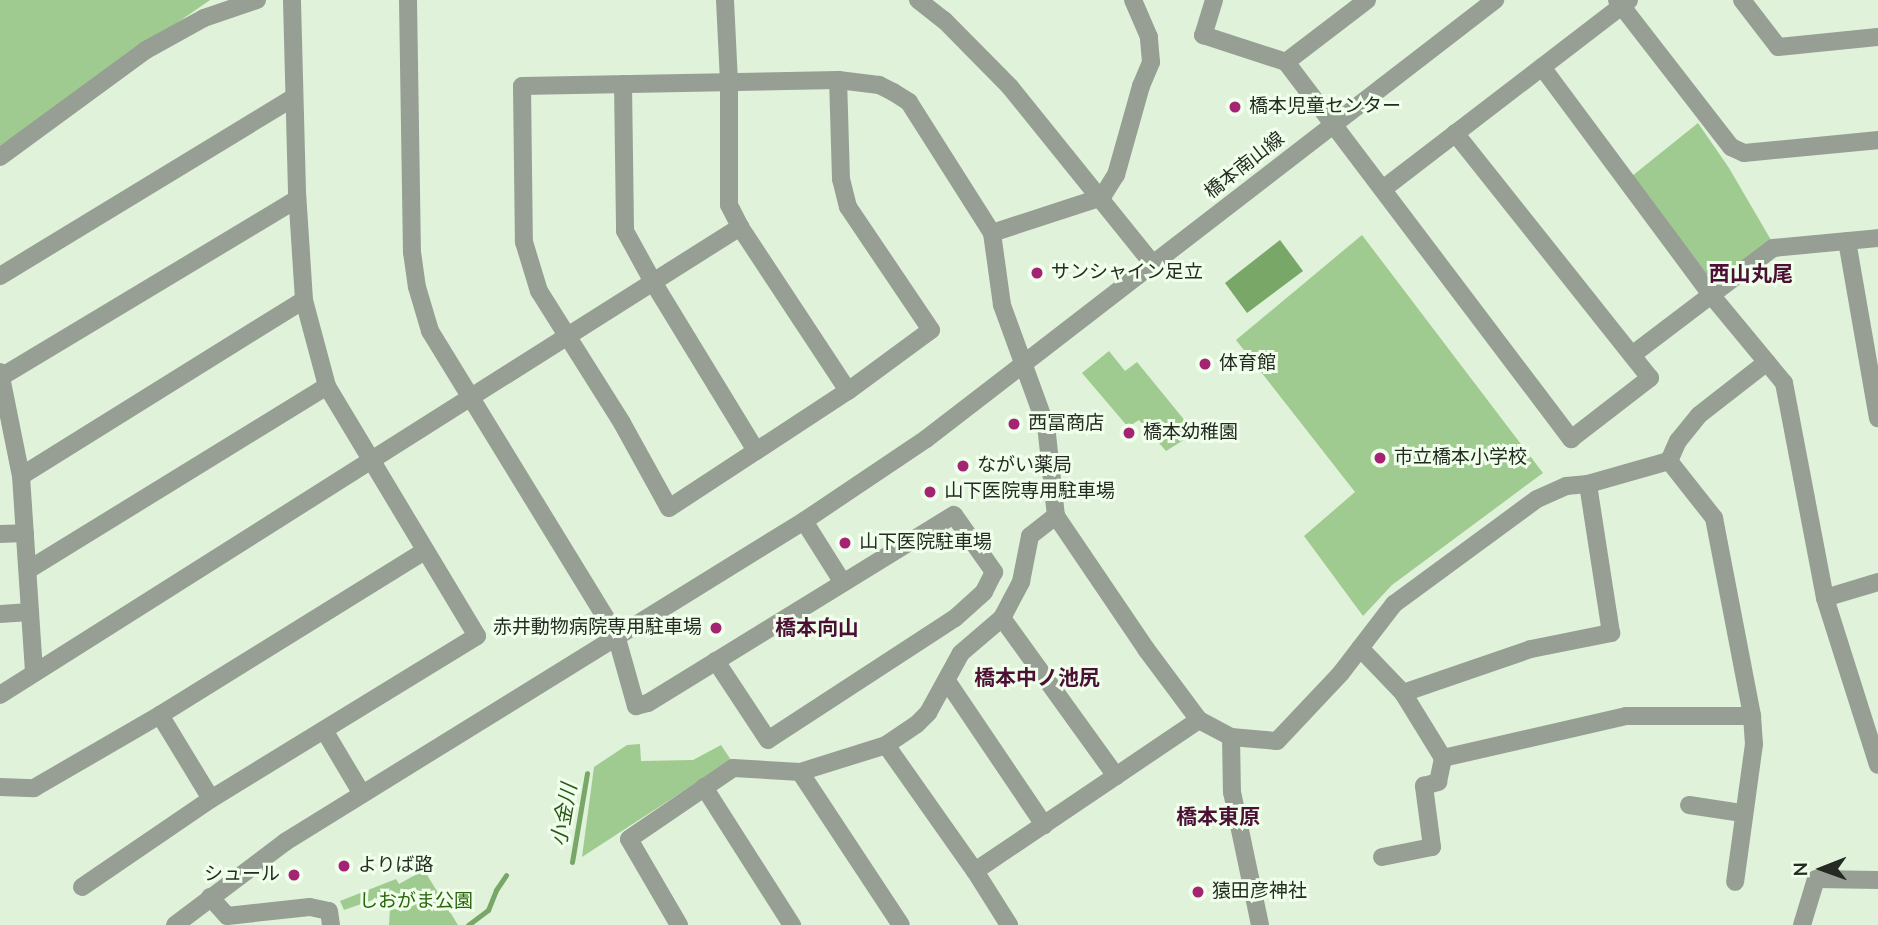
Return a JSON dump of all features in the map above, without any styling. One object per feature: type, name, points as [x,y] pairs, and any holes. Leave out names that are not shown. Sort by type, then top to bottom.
[{"type":"street","points":[[0,157],[146,50],[204,18],[257,0]]},
{"type":"street","points":[[82,887],[211,799],[477,636],[327,386],[304,300],[297,199],[292,0]]},
{"type":"street","points":[[408,0],[412,252],[417,287],[430,331],[616,635],[636,706],[648,703],[716,661],[843,583],[954,516],[994,572],[984,592],[956,618],[768,740],[716,661]]},
{"type":"street","points":[[725,0],[729,82],[729,205],[740,227],[848,391]]},
{"type":"street","points":[[918,0],[944,20],[1010,87],[1102,197],[1153,264]]},
{"type":"street","points":[[992,233],[1102,197],[1116,175],[1141,86],[1151,62],[1149,37],[1133,0]]},
{"type":"street","points":[[1214,0],[1203,34],[1286,62],[1571,439],[1650,378],[1455,133]]},
{"type":"street","points":[[1286,62],[1367,0]]},
{"type":"street","name":"橋本南山線","points":[[176,925],[285,842],[804,521],[926,439],[1495,0]]},
{"type":"street","points":[[1742,0],[1779,47],[1878,37]]},
{"type":"street","points":[[1382,189],[1542,67],[1622,2],[1731,147],[1744,153],[1878,139]]},
{"type":"street","points":[[1542,67],[1712,296],[1784,383],[1825,598],[1878,765]]},
{"type":"street","points":[[838,80],[841,179],[848,207],[931,330],[848,391],[669,508],[622,423],[566,337],[539,291],[524,242],[522,86],[838,80],[879,85],[909,102],[992,233],[1002,306],[1046,426],[1056,516],[1146,649],[1199,720],[1231,737],[1277,741],[1341,673],[1394,604],[1537,499],[1566,486],[1588,484],[1668,461],[1678,441],[1699,415],[1767,362]]},
{"type":"street","points":[[624,84],[625,231],[756,451]]},
{"type":"street","points":[[0,276],[294,97]]},
{"type":"street","points":[[34,671],[21,476],[1,374],[297,199]]},
{"type":"street","points":[[0,695],[34,671],[740,227]]},
{"type":"street","points":[[1632,355],[1773,248],[1878,238]]},
{"type":"street","points":[[1847,241],[1878,418]]},
{"type":"street","points":[[21,476],[304,300]]},
{"type":"street","points":[[27,570],[327,386]]},
{"type":"street","points":[[1668,461],[1714,518],[1752,716],[1754,744],[1742,813],[1735,882]]},
{"type":"street","points":[[1403,693],[1531,649],[1611,634],[1588,484]]},
{"type":"street","points":[[679,925],[629,839],[733,768],[800,772],[886,745],[917,724],[947,681],[961,653],[1002,618],[1021,582],[1030,537],[1056,516]]},
{"type":"street","points":[[804,521],[843,583]]},
{"type":"street","points":[[0,534],[25,533]]},
{"type":"street","points":[[0,787],[34,788],[160,715],[425,551]]},
{"type":"street","points":[[1825,598],[1878,582]]},
{"type":"street","points":[[0,614],[30,612]]},
{"type":"street","points":[[1002,618],[1116,776]]},
{"type":"street","points":[[1360,648],[1403,693],[1443,758],[1438,782],[1424,786],[1432,846],[1382,857]]},
{"type":"street","points":[[947,681],[1044,825]]},
{"type":"street","points":[[160,715],[211,799]]},
{"type":"street","points":[[1443,758],[1626,716],[1752,716]]},
{"type":"street","points":[[975,872],[1199,720]]},
{"type":"street","points":[[324,730],[362,794]]},
{"type":"street","points":[[1231,737],[1232,792],[1260,925]]},
{"type":"street","points":[[886,745],[1009,925]]},
{"type":"street","points":[[800,772],[901,925]]},
{"type":"street","points":[[704,787],[792,925]]},
{"type":"street","points":[[1689,805],[1742,813]]},
{"type":"street","points":[[1802,925],[1816,879],[1878,880]]},
{"type":"street","points":[[210,897],[227,916],[310,907],[329,911],[331,925]]},
{"type":"green space","points":[[0,0],[210,0],[0,146]]},
{"type":"green space","points":[[1698,123],[1729,168],[1771,240],[1720,278],[1709,277],[1632,176]]},
{"type":"green space","points":[[1362,235],[1543,473],[1392,585],[1363,616],[1304,536],[1355,492],[1236,340]]},
{"type":"green space","points":[[1109,351],[1125,371],[1137,362],[1195,433],[1166,451],[1139,420],[1128,427],[1082,373]]},
{"type":"green space","points":[[640,744],[641,761],[693,760],[721,745],[731,760],[582,857],[594,767],[627,745]]},
{"type":"green space","name":"しおがま公園","points":[[424,870],[458,925],[389,925],[388,899],[381,897],[344,910],[340,901],[396,879],[399,884]]},
{"type":"shaded area","points":[[1280,240],[1303,271],[1247,313],[1225,283]]},
{"type":"waterway","name":"小金川","points":[[572,862],[587,773]]},
{"type":"waterway","name":"小金川","points":[[468,925],[488,910],[506,875]]},
{"type":"place","name":"橋本児童センター","points":[[1235,107]]},
{"type":"place","name":"サンシャイン足立","points":[[1037,273]]},
{"type":"place","name":"体育館","points":[[1205,364]]},
{"type":"place","name":"西冨商店","points":[[1014,424]]},
{"type":"place","name":"橋本幼稚園","points":[[1129,433]]},
{"type":"place","name":"市立橋本小学校","points":[[1380,458]]},
{"type":"place","name":"ながい薬局","points":[[963,466]]},
{"type":"place","name":"山下医院専用駐車場","points":[[930,492]]},
{"type":"place","name":"山下医院駐車場","points":[[845,543]]},
{"type":"place","name":"赤井動物病院専用駐車場","points":[[716,628]]},
{"type":"place","name":"よりば路","points":[[344,866]]},
{"type":"place","name":"シュール","points":[[294,875]]},
{"type":"place","name":"猿田彦神社","points":[[1198,892]]},
{"type":"district","name":"西山丸尾","points":[[1751,274]]},
{"type":"district","name":"橋本向山","points":[[817,628]]},
{"type":"district","name":"橋本中ノ池尻","points":[[1037,678]]},
{"type":"district","name":"橋本東原","points":[[1218,817]]}]
